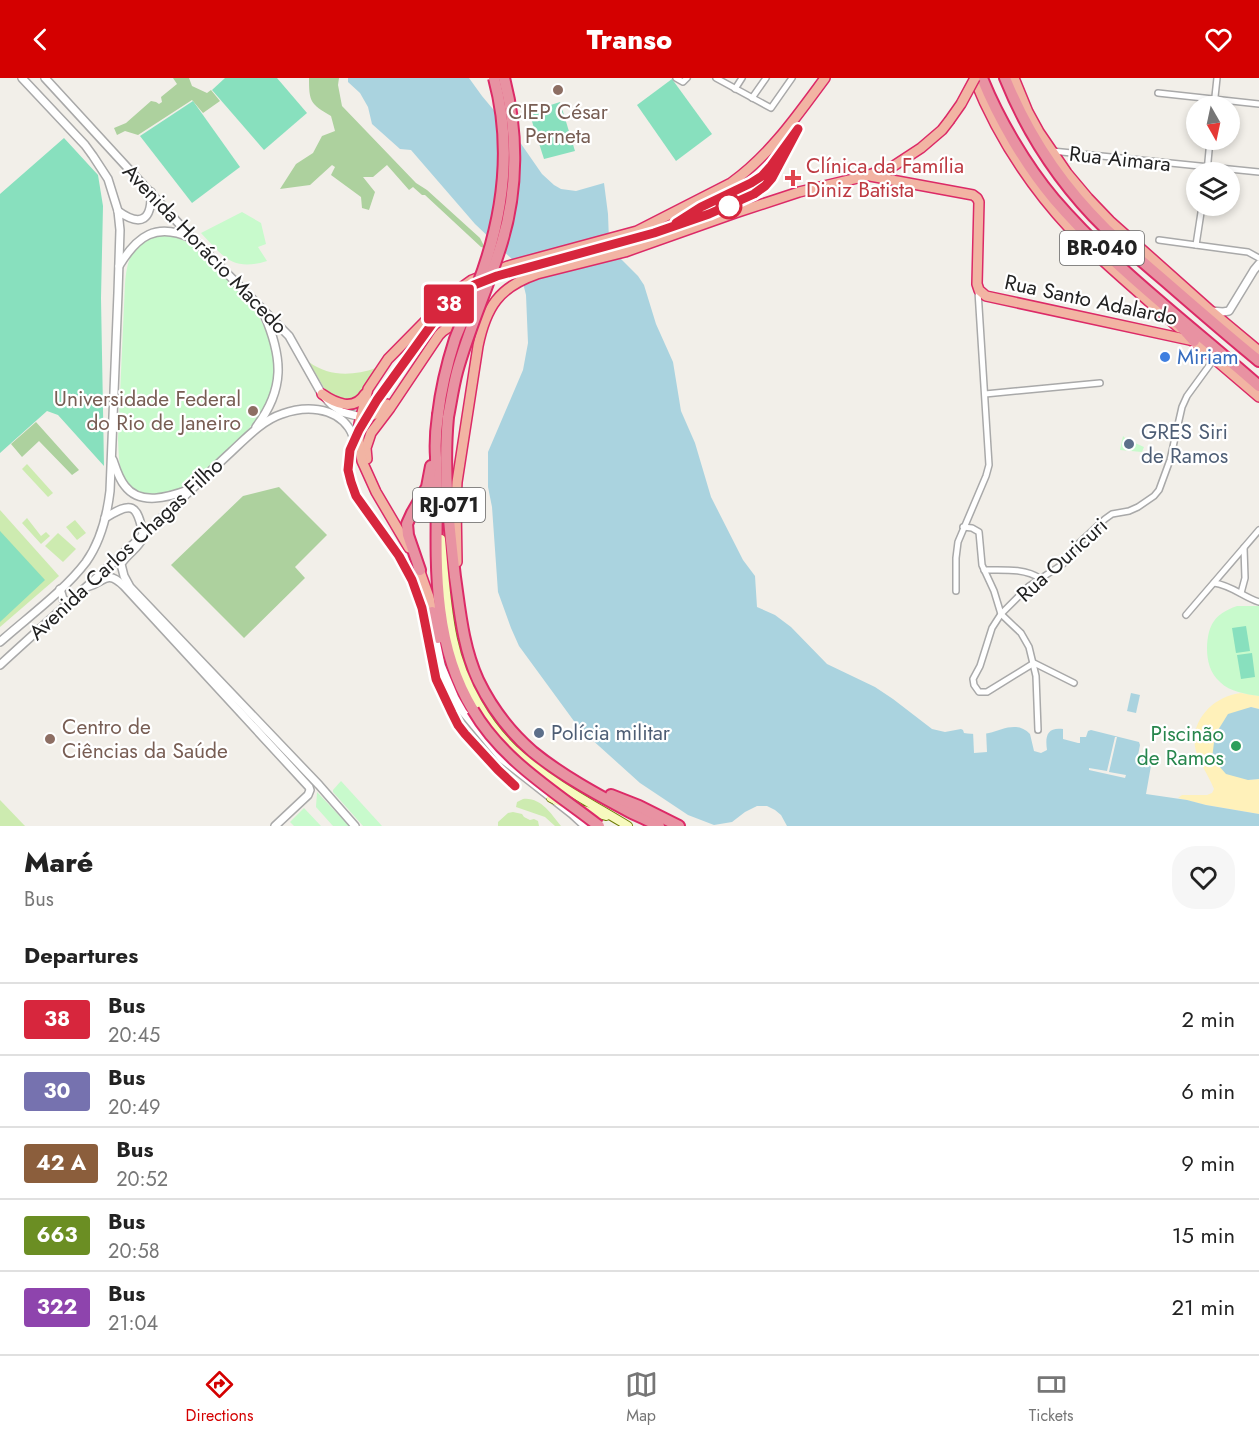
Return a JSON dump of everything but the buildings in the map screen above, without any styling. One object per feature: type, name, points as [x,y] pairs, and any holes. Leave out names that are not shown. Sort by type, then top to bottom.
[{"type":"highway","name":"RJ-071","points":[[494,78],[504,141],[502,195],[485,264],[450,357],[440,397],[450,537],[462,628],[478,681],[508,727],[533,752],[548,763],[659,826]]},
{"type":"highway","name":"RJ-071","points":[[504,78],[510,107],[513,141],[513,183],[509,212],[502,240],[436,436],[436,546],[440,612],[447,650],[458,682],[490,734],[517,763],[599,826]]},
{"type":"highway","points":[[322,394],[337,403],[351,404],[360,400],[393,353],[451,295],[472,280],[508,266],[644,228],[731,183],[762,158],[825,78]]},
{"type":"highway","points":[[457,592],[456,493],[481,329],[493,304],[509,288],[525,278],[625,252],[799,192],[867,176],[892,167],[909,158],[935,137],[961,104],[975,78]]},
{"type":"highway","points":[[975,78],[983,99],[1018,162],[1071,231],[1160,312],[1259,397]]},
{"type":"highway","name":"BR-040","points":[[982,78],[1024,158],[1052,197],[1083,231],[1130,275],[1259,386]]},
{"type":"highway","name":"BR-040","points":[[1005,78],[1035,140],[1074,195],[1127,248],[1259,361]]},
{"type":"highway","points":[[1014,78],[1039,132],[1067,173],[1102,213],[1259,351]]},
{"type":"highway","points":[[867,176],[973,195],[977,198],[979,202],[981,295]]},
{"type":"highway","points":[[699,200],[678,216],[676,220],[678,224],[683,225],[746,204],[762,204]]},
{"type":"highway","points":[[1150,292],[1194,341]]},
{"type":"highway","name":"Rua Santo Adalardo","points":[[981,295],[1194,341]]},
{"type":"highway","points":[[1160,312],[1167,335]]},
{"type":"highway","points":[[373,484],[366,453],[368,438],[444,330],[454,326],[469,331],[472,339],[469,401]]},
{"type":"highway","points":[[361,417],[378,413],[407,381]]},
{"type":"highway","points":[[368,389],[358,438],[362,461],[420,570]]},
{"type":"highway","points":[[436,436],[427,488],[407,524],[408,535],[429,597],[443,657],[451,679],[472,708]]},
{"type":"highway","points":[[587,787],[639,806],[679,826]]},
{"type":"main road","points":[[437,490],[446,600],[453,640],[461,667],[477,701],[500,734],[518,754],[569,791],[628,826]]},
{"type":"main road","points":[[551,798],[618,820]]},
{"type":"main road","points":[[629,811],[648,826]]},
{"type":"street","name":"Avenida Horácio Macedo","points":[[22,78],[93,156],[108,179],[118,211],[120,230],[112,457]]},
{"type":"street","name":"Avenida Horácio Macedo","points":[[45,78],[193,239],[289,336],[322,394],[332,405],[350,415],[361,417]]},
{"type":"street","points":[[676,78],[683,82],[687,78]]},
{"type":"street","points":[[718,78],[771,108],[792,78]]},
{"type":"street","points":[[735,89],[742,78]]},
{"type":"street","points":[[752,98],[766,78]]},
{"type":"street","points":[[1216,96],[1217,78]]},
{"type":"street","points":[[1158,93],[1186,98]]},
{"type":"street","points":[[1240,104],[1259,104]]},
{"type":"street","name":"Rua Aimara","points":[[1052,151],[1186,167]]},
{"type":"street","name":"Rua Aimara","points":[[1240,171],[1259,172]]},
{"type":"street","points":[[118,211],[133,219],[144,218],[151,207],[151,192]]},
{"type":"street","points":[[1196,245],[1200,216]]},
{"type":"street","points":[[119,267],[135,243],[152,233],[163,231],[180,233],[193,239]]},
{"type":"street","points":[[1159,240],[1248,252],[1259,258]]},
{"type":"street","points":[[1211,311],[1228,311],[1259,264]]},
{"type":"street","points":[[956,591],[956,548],[988,465],[981,295]]},
{"type":"street","name":"Avenida Carlos Chagas Filho","points":[[252,433],[266,414],[275,395],[278,372],[274,338],[262,309]]},
{"type":"street","name":"Rua Ouricuri","points":[[1034,663],[987,692],[979,692],[973,681],[992,628],[1001,614],[1029,586],[1063,564],[1076,546],[1105,519],[1112,514],[1138,507],[1159,490],[1170,460],[1182,407],[1187,396],[1214,359]]},
{"type":"street","points":[[985,394],[1100,382]]},
{"type":"street","name":"Avenida Carlos Chagas Filho","points":[[0,665],[252,433],[275,417],[308,409],[325,411],[337,417],[350,429],[362,461]]},
{"type":"street","points":[[112,457],[124,485],[137,495],[146,498],[165,498],[190,489]]},
{"type":"street","name":"Avenida Carlos Chagas Filho","points":[[0,642],[60,589],[86,561],[97,541],[109,503],[112,457]]},
{"type":"street","points":[[105,518],[128,508],[137,512],[143,534],[140,543],[121,564],[130,586],[355,826]]},
{"type":"street","points":[[963,527],[972,528],[978,532],[984,570],[1001,614],[1024,637],[1029,647],[1036,676],[1038,729]]},
{"type":"street","points":[[1186,615],[1259,530]]},
{"type":"street","points":[[1241,593],[1245,578],[1244,547]]},
{"type":"street","points":[[984,570],[1016,571],[1032,574],[1041,579]]},
{"type":"street","points":[[85,588],[106,578],[120,582],[310,790],[308,795],[275,826]]},
{"type":"street","points":[[1214,583],[1230,587],[1251,600],[1259,602]]},
{"type":"street","points":[[60,589],[62,597],[69,603]]},
{"type":"street","points":[[432,612],[441,665],[463,712],[502,759],[585,826]]},
{"type":"street","points":[[1034,663],[1074,683]]},
{"type":"green space","points":[[173,78],[189,78],[192,86],[207,93],[211,90],[220,101],[203,113],[192,100],[138,135],[125,131],[117,135],[114,128],[126,123],[151,101],[159,104],[162,102],[161,97],[177,84]]},
{"type":"green space","points":[[225,78],[277,78],[307,113],[264,150],[212,90]]},
{"type":"green space","points":[[309,78],[339,78],[342,106],[416,183],[427,190],[480,238],[485,248],[481,247],[425,195],[413,187],[409,190],[387,165],[373,177],[363,177],[375,192],[369,210],[362,208],[361,197],[331,175],[335,167],[332,165],[310,185],[280,189],[296,164],[313,153],[322,136],[335,131],[331,116],[315,105],[310,97]]},
{"type":"green space","points":[[672,79],[712,134],[676,161],[637,105]]},
{"type":"green space","points":[[193,101],[240,167],[192,203],[140,136]]},
{"type":"green space","points":[[560,102],[575,151],[544,159],[529,112]]},
{"type":"green space","points":[[64,138],[98,175],[103,206],[101,298],[104,466],[58,415],[47,411],[0,453],[0,194]]},
{"type":"green space","points":[[242,212],[261,223],[266,244],[258,247],[267,261],[245,264],[229,260],[201,233]]},
{"type":"green space","points":[[162,235],[181,239],[199,250],[244,298],[258,316],[269,337],[274,368],[273,383],[265,404],[258,417],[240,438],[187,484],[175,491],[156,496],[140,493],[124,479],[120,466],[118,439],[125,284],[128,266],[138,246],[144,241]]},
{"type":"green space","points":[[309,362],[333,373],[341,374],[359,373],[376,368],[376,370],[360,396],[347,401],[332,396],[326,391]]},
{"type":"green space","points":[[36,422],[79,470],[72,475],[39,441],[22,457],[11,444]]},
{"type":"green space","name":"GRES Siri de Ramos","points":[[1123,436],[1144,447],[1142,452],[1120,450]]},
{"type":"green space","points":[[27,464],[53,493],[48,497],[22,469]]},
{"type":"green space","points":[[279,487],[327,535],[295,567],[305,578],[244,638],[171,565],[243,496]]},
{"type":"green space","points":[[0,510],[59,576],[0,627]]},
{"type":"green space","points":[[27,518],[41,536],[46,532],[50,536],[41,544],[22,523]]},
{"type":"green space","points":[[75,520],[86,533],[77,540],[66,527]]},
{"type":"green space","points":[[0,531],[45,580],[0,622]]},
{"type":"green space","points":[[58,533],[76,549],[63,562],[45,546]]},
{"type":"green space","points":[[1237,606],[1259,606],[1259,696],[1228,688],[1214,675],[1208,662],[1209,633],[1214,621],[1229,609]]},
{"type":"green space","points":[[1246,626],[1250,651],[1236,653],[1232,628]]},
{"type":"green space","points":[[1252,653],[1255,677],[1241,679],[1237,655]]},
{"type":"green space","points":[[341,781],[382,826],[363,826],[333,792]]},
{"type":"green space","points":[[317,792],[349,826],[333,826],[316,807]]},
{"type":"green space","points":[[523,799],[540,804],[561,826],[555,826],[545,817],[516,807],[517,802]]},
{"type":"green space","points":[[0,800],[25,826],[0,826]]},
{"type":"green space","points":[[304,808],[321,826],[294,826],[290,822]]},
{"type":"green space","points":[[513,812],[538,821],[539,826],[498,826],[498,822],[508,813]]},
{"type":"sand","points":[[1241,693],[1259,696],[1259,709],[1251,707],[1248,780],[1259,779],[1259,814],[1178,798],[1182,795],[1212,793],[1214,789],[1196,751],[1194,740],[1196,730],[1199,721],[1212,705],[1221,699]]},
{"type":"water","points":[[348,78],[469,78],[517,138],[542,174],[554,185],[561,189],[576,191],[604,183],[609,241],[614,252],[644,285],[656,324],[673,362],[681,411],[695,443],[711,497],[743,560],[755,576],[757,607],[775,615],[791,627],[827,664],[875,687],[932,729],[945,732],[961,729],[964,733],[980,734],[1010,727],[1020,728],[1030,734],[1034,751],[1041,753],[1047,750],[1048,734],[1053,729],[1063,729],[1063,739],[1078,743],[1080,743],[1080,737],[1086,737],[1088,731],[1091,730],[1139,742],[1138,755],[1152,760],[1146,794],[1259,814],[1259,826],[787,826],[781,815],[767,806],[757,806],[732,822],[714,825],[688,815],[640,783],[579,728],[519,646],[498,592],[492,507],[488,487],[488,452],[523,370],[528,343],[526,295],[520,271],[515,262],[475,224],[411,150],[400,149],[372,124],[368,107],[360,93],[348,82]]},
{"type":"water","points":[[1131,693],[1140,695],[1136,713],[1127,711]]},
{"type":"water","name":"Piscinão de Ramos","points":[[1251,707],[1259,709],[1259,779],[1248,780],[1226,774],[1212,758],[1215,735],[1228,714]]},
{"type":"pier","points":[[986,730],[987,752],[974,753],[973,731]]},
{"type":"pier","points":[[1115,737],[1117,737],[1109,772],[1126,775],[1125,778],[1089,770],[1089,768],[1107,771]]},
{"type":"bus line","name":"38","points":[[515,786],[458,725],[440,690],[433,671],[418,594],[406,567],[356,496],[348,470],[350,450],[366,417],[403,362],[432,324],[458,296],[474,285],[497,276],[654,233],[709,214],[754,194],[772,178],[798,129],[762,176],[701,207],[676,223]]},
{"type":"place","name":"CIEP César Perneta","points":[[558,90]]},
{"type":"place","name":"Clínica da Família Diniz Batista","points":[[793,178]]},
{"type":"place","name":"Miriam","points":[[1165,357]]},
{"type":"place","name":"Universidade Federal do Rio de Janeiro","points":[[253,411]]},
{"type":"place","name":"GRES Siri de Ramos","points":[[1129,444]]},
{"type":"place","name":"Polícia militar","points":[[539,733]]},
{"type":"place","name":"Centro de Ciências da Saúde","points":[[50,739]]},
{"type":"place","name":"Piscinão de Ramos","points":[[1236,746]]}]
